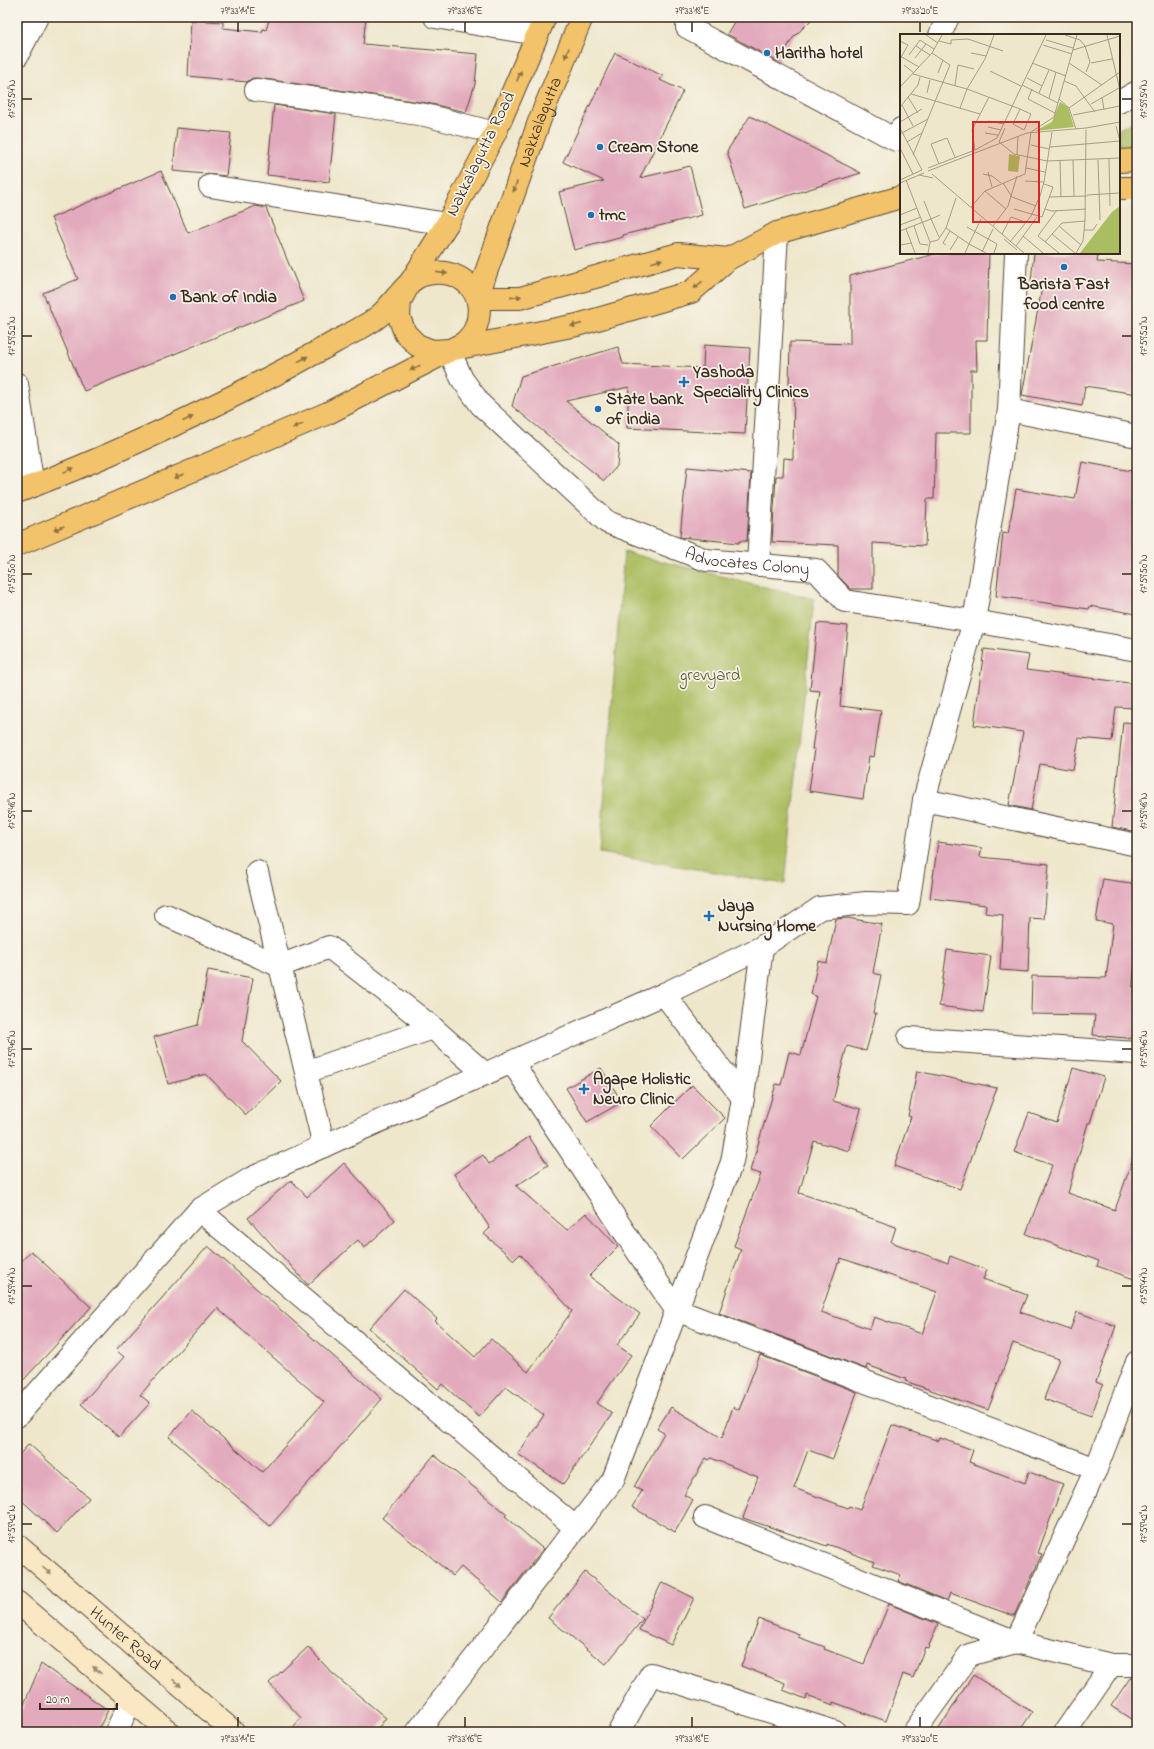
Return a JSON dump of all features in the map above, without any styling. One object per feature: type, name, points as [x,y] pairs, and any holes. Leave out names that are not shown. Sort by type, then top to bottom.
[{"type":"main road","name":"Nakkalagutta","points":[[477,298],[500,229],[540,119],[582,17]]},
{"type":"main road","name":"Nakkalagutta Road","points":[[408,286],[446,224],[495,132],[541,26]]},
{"type":"main road","points":[[1120,161],[1137,160]]},
{"type":"main road","points":[[1120,188],[1137,188]]},
{"type":"main road","points":[[408,286],[400,301],[399,317],[405,333],[417,345],[432,351],[449,350],[577,325],[691,292],[728,259],[778,233],[900,197]]},
{"type":"main road","points":[[477,298],[520,298],[678,254],[728,259]]},
{"type":"main road","points":[[17,545],[328,413],[464,343],[475,330],[479,314],[477,298],[468,283],[454,274],[438,272],[421,275],[408,286],[379,316],[272,376],[189,419],[25,489]]},
{"type":"main road","name":"Hunter Road","points":[[17,1545],[234,1732]]},
{"type":"main road","points":[[17,1602],[169,1732]]},
{"type":"street","points":[[17,56],[37,17]]},
{"type":"street","points":[[435,17],[541,26]]},
{"type":"street","points":[[692,17],[688,27],[896,140],[900,130]]},
{"type":"street","points":[[940,34],[948,17]]},
{"type":"street","points":[[256,90],[425,115],[495,132]]},
{"type":"street","points":[[1120,101],[1137,92]]},
{"type":"street","points":[[210,186],[446,224]]},
{"type":"street","points":[[758,565],[778,233]]},
{"type":"street","points":[[17,1416],[199,1210],[252,1178],[664,994],[762,947],[820,908],[866,902],[908,904],[924,800],[974,621],[1009,410],[1016,254]]},
{"type":"street","name":"Advocates Colony","points":[[449,350],[462,379],[481,405],[607,522],[706,560],[816,570],[845,601],[974,621],[1137,650]]},
{"type":"street","points":[[17,384],[25,489]]},
{"type":"street","points":[[1009,410],[1137,436]]},
{"type":"street","points":[[924,800],[1137,845]]},
{"type":"street","points":[[257,872],[324,1146]]},
{"type":"street","points":[[166,915],[280,966],[329,947],[433,1028],[485,1074]]},
{"type":"street","points":[[417,1732],[613,1480],[732,1162],[743,1098],[762,947]]},
{"type":"street","points":[[664,994],[743,1098]]},
{"type":"street","points":[[306,1072],[433,1028]]},
{"type":"street","points":[[909,1038],[1137,1053]]},
{"type":"street","points":[[512,1062],[676,1310],[1096,1469]]},
{"type":"street","points":[[199,1210],[576,1528]]},
{"type":"street","points":[[1016,1642],[1096,1469],[1137,1362]]},
{"type":"street","points":[[705,1517],[1016,1642],[1111,1665],[1137,1665]]},
{"type":"street","points":[[914,1732],[968,1655],[1016,1642]]},
{"type":"street","points":[[1065,1732],[1111,1665]]},
{"type":"street","points":[[619,1732],[651,1674],[835,1732]]},
{"type":"street","points":[[116,1732],[131,1700]]},
{"type":"green space","points":[[1137,120],[1137,148],[1120,151],[1120,128]]},
{"type":"green space","name":"grevyard","points":[[624,552],[814,599],[785,884],[600,853]]},
{"type":"building","points":[[270,17],[366,17],[363,44],[478,54],[475,84],[466,112],[427,103],[258,78],[252,78],[247,82],[188,76],[191,20],[223,22],[223,28],[262,32],[263,29],[266,30]]},
{"type":"building","name":"Haritha hotel","points":[[737,17],[814,17],[793,38],[778,62],[727,34]]},
{"type":"building","points":[[615,53],[663,76],[660,80],[683,91],[640,178],[690,166],[702,215],[623,235],[623,237],[574,250],[559,192],[604,181],[563,162]]},
{"type":"building","points":[[274,105],[336,114],[329,182],[267,175]]},
{"type":"building","points":[[750,116],[861,173],[745,209],[727,151]]},
{"type":"building","points":[[177,128],[231,133],[226,176],[173,171]]},
{"type":"building","name":"Bank of India","points":[[161,171],[188,233],[256,206],[266,208],[304,301],[84,391],[43,293],[78,279],[51,218]]},
{"type":"building","points":[[935,254],[989,254],[987,340],[976,340],[977,370],[971,370],[971,433],[936,433],[934,499],[927,499],[925,546],[873,543],[873,589],[851,589],[838,576],[838,545],[772,542],[776,476],[783,476],[784,458],[793,459],[794,386],[789,386],[790,342],[850,344],[850,276]]},
{"type":"building","points":[[1034,254],[1098,254],[1097,262],[1137,264],[1137,394],[1085,386],[1082,406],[1022,395],[1043,282],[1031,281]]},
{"type":"building","points":[[704,345],[750,348],[745,434],[627,428],[629,387],[566,401],[619,445],[617,466],[604,481],[512,406],[521,376],[618,347],[623,364],[703,368]]},
{"type":"building","points":[[1082,462],[1137,472],[1137,614],[1090,606],[1089,609],[996,596],[1003,533],[1008,534],[1016,489],[1075,499]]},
{"type":"building","points":[[687,467],[751,473],[747,541],[739,541],[739,543],[680,537]]},
{"type":"building","points":[[817,623],[848,626],[840,706],[881,711],[874,757],[869,756],[863,799],[809,791],[815,749],[812,749],[820,691],[810,690]]},
{"type":"building","points":[[984,649],[1029,655],[1026,670],[1137,684],[1137,708],[1116,707],[1112,741],[1079,738],[1073,770],[1040,764],[1031,810],[1009,805],[1023,732],[974,725]]},
{"type":"building","points":[[1123,722],[1137,723],[1137,832],[1112,827]]},
{"type":"building","points":[[938,842],[982,848],[980,857],[1049,864],[1044,919],[1030,918],[1028,972],[1000,970],[1003,915],[985,913],[986,905],[930,898]]},
{"type":"building","points":[[1103,879],[1137,884],[1137,952],[1132,987],[1137,987],[1137,1039],[1093,1035],[1095,1015],[1031,1014],[1032,976],[1106,978],[1113,924],[1096,921]]},
{"type":"building","points":[[847,918],[882,924],[873,973],[881,975],[873,1013],[876,1014],[866,1051],[847,1046],[833,1101],[861,1109],[849,1151],[814,1141],[799,1193],[857,1212],[856,1213],[896,1227],[891,1242],[948,1263],[950,1256],[987,1270],[983,1279],[1027,1295],[1020,1312],[1070,1330],[1077,1312],[1116,1326],[1096,1382],[1103,1385],[1091,1416],[1044,1399],[1059,1359],[1013,1343],[988,1410],[905,1381],[906,1379],[867,1365],[866,1369],[719,1313],[741,1249],[734,1246],[761,1174],[750,1171],[776,1084],[781,1085],[789,1052],[801,1055],[816,996],[811,994],[818,961],[827,963],[836,919]],"holes":[[[841,1258],[937,1292],[922,1334],[874,1317],[870,1329],[821,1312]]]},
{"type":"building","points":[[947,950],[991,956],[983,1012],[939,1006]]},
{"type":"building","points":[[208,970],[253,978],[242,1041],[281,1081],[246,1115],[206,1074],[168,1084],[154,1037],[198,1025]]},
{"type":"building","points":[[601,1068],[622,1102],[587,1122],[566,1088]]},
{"type":"building","points":[[1073,1068],[1104,1077],[1090,1123],[1088,1123],[1068,1193],[1115,1210],[1134,1156],[1137,1157],[1137,1280],[1097,1266],[1099,1261],[1026,1234],[1052,1165],[1014,1152],[1029,1113],[1057,1123]]},
{"type":"building","points":[[917,1071],[997,1088],[960,1189],[894,1166],[911,1117],[908,1116]]},
{"type":"building","points":[[692,1085],[725,1118],[683,1159],[651,1126]]},
{"type":"building","points":[[529,1137],[548,1165],[516,1186],[567,1230],[586,1213],[618,1247],[589,1276],[640,1314],[617,1345],[631,1355],[597,1403],[612,1414],[563,1484],[518,1454],[544,1415],[506,1387],[479,1417],[442,1384],[438,1389],[369,1328],[404,1289],[437,1319],[435,1321],[475,1357],[491,1339],[528,1372],[572,1311],[520,1254],[514,1260],[484,1234],[490,1228],[454,1174],[483,1155],[489,1164]]},
{"type":"building","points":[[344,1163],[395,1220],[364,1248],[358,1240],[308,1285],[248,1218],[291,1180],[307,1197]]},
{"type":"building","points":[[208,1246],[382,1399],[270,1526],[169,1437],[192,1411],[262,1472],[324,1402],[217,1308],[140,1395],[150,1403],[119,1437],[81,1404],[124,1357],[116,1350]]},
{"type":"building","points":[[31,1251],[91,1307],[17,1387],[17,1266]]},
{"type":"building","points":[[760,1355],[857,1392],[833,1459],[808,1450],[794,1488],[848,1508],[849,1506],[860,1510],[892,1425],[939,1441],[940,1438],[973,1450],[969,1462],[1025,1483],[1029,1472],[1063,1484],[1038,1553],[1042,1554],[1014,1616],[950,1593],[947,1601],[898,1581],[901,1575],[873,1565],[875,1562],[827,1544],[827,1546],[743,1518],[758,1477],[711,1458],[709,1460],[706,1458],[684,1495],[693,1500],[675,1532],[632,1507],[642,1491],[634,1487],[664,1433],[657,1429],[671,1407],[722,1438],[733,1407],[739,1410]]},
{"type":"building","points":[[29,1444],[89,1498],[57,1533],[17,1496],[17,1457]]},
{"type":"building","points":[[434,1455],[507,1514],[505,1516],[543,1549],[502,1602],[461,1567],[453,1576],[416,1544],[415,1545],[382,1518]]},
{"type":"building","points":[[585,1572],[643,1619],[606,1664],[548,1618]]},
{"type":"building","points":[[662,1582],[694,1598],[671,1645],[639,1630]]},
{"type":"building","points":[[889,1604],[938,1624],[928,1648],[925,1647],[913,1678],[903,1674],[886,1721],[833,1702],[833,1705],[807,1695],[806,1699],[783,1690],[785,1683],[741,1666],[759,1619],[799,1634],[798,1637],[825,1647],[824,1649],[864,1664]]},
{"type":"building","points":[[308,1647],[333,1674],[386,1718],[375,1732],[289,1732],[301,1718],[269,1683]]},
{"type":"building","points":[[41,1664],[108,1710],[97,1732],[17,1732],[17,1721]]},
{"type":"building","points":[[973,1675],[1032,1712],[1019,1732],[937,1732]]},
{"type":"building","points":[[1130,1678],[1137,1678],[1137,1723],[1111,1706]]},
{"type":"place","name":"Haritha hotel","points":[[767,53]]},
{"type":"place","name":"Cream Stone","points":[[600,147]]},
{"type":"place","name":"tmc","points":[[591,215]]},
{"type":"place","name":"Barista Fast food centre","points":[[1064,267]]},
{"type":"place","name":"Bank of India","points":[[173,297]]},
{"type":"place","name":"Yashoda Speciality Clinics","points":[[684,382]]},
{"type":"place","name":"State bank of india","points":[[598,409]]},
{"type":"place","name":"Jaya Nursing Home","points":[[709,916]]},
{"type":"place","name":"Agape Holistic Neuro Clinic","points":[[584,1089]]}]
